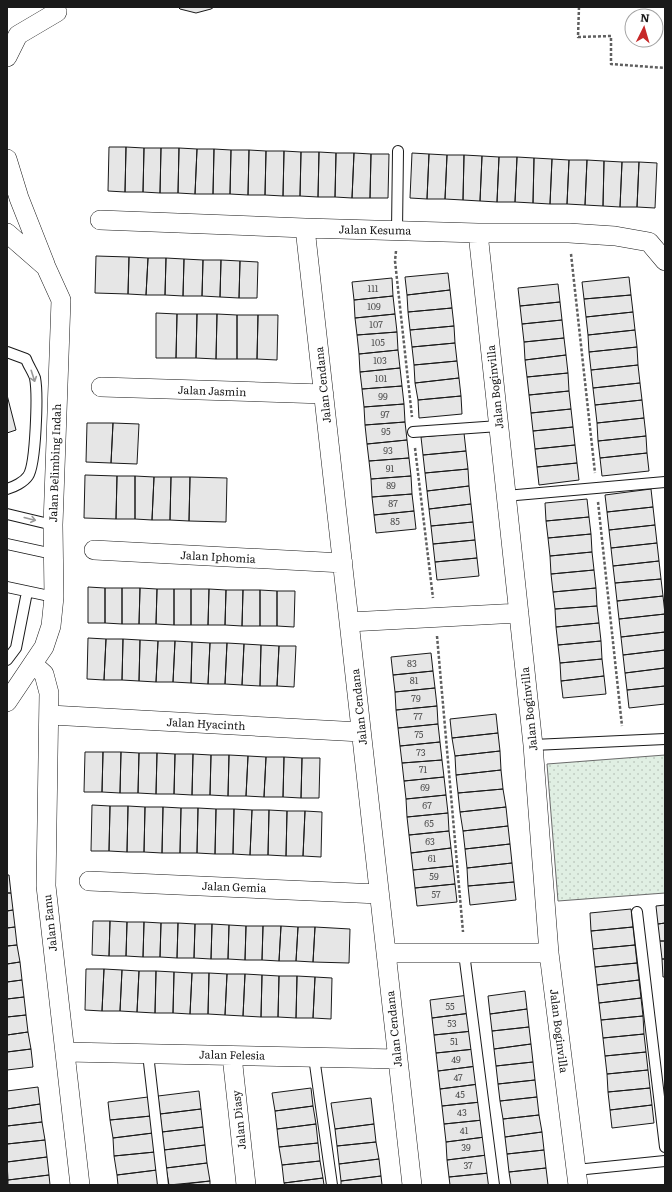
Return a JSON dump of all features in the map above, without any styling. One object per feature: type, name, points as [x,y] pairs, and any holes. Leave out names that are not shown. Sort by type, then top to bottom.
[{"type":"street","points":[[7,57],[18,35],[57,12]]},
{"type":"street","points":[[7,159],[19,198],[46,267]]},
{"type":"street","name":"Jalan Kesuma","points":[[100,220],[305,228],[569,233],[615,236],[649,242],[665,261]]},
{"type":"street","name":"Jalan Belimbing Indah","points":[[7,222],[13,238],[46,267],[61,300],[53,525],[54,598],[51,626],[44,647],[34,665],[7,702]]},
{"type":"street","name":"Jalan Cendana","points":[[305,228],[412,1185]]},
{"type":"street","name":"Jalan Boginvilla","points":[[478,232],[533,746],[549,953],[577,1178]]},
{"type":"street","name":"Jalan Jasmin","points":[[101,387],[324,394]]},
{"type":"street","name":"Jalan Iphomia","points":[[94,550],[343,564]]},
{"type":"street","points":[[349,622],[519,613]]},
{"type":"street","name":"Jalan Eanu","points":[[34,665],[44,674],[49,693],[50,715],[46,798],[46,886],[80,1185]]},
{"type":"street","name":"Jalan Hyacinth","points":[[50,715],[361,732]]},
{"type":"street","name":"Jalan Gemia","points":[[89,881],[379,894]]},
{"type":"street","points":[[386,953],[549,953]]},
{"type":"street","name":"Jalan Felesia","points":[[66,1052],[398,1059]]},
{"type":"street","name":"Jalan Diasy","points":[[232,1056],[246,1185]]},
{"type":"lane","points":[[397,230],[398,151]]},
{"type":"lane","points":[[7,352],[26,359],[35,378],[36,420],[32,463],[28,477],[15,486],[7,489]]},
{"type":"lane","points":[[413,432],[499,426]]},
{"type":"lane","points":[[506,496],[665,482]]},
{"type":"lane","points":[[7,514],[53,525]]},
{"type":"lane","points":[[7,544],[53,554]]},
{"type":"lane","points":[[7,587],[54,598]]},
{"type":"lane","points":[[7,660],[16,648],[27,592]]},
{"type":"lane","points":[[533,746],[665,739]]},
{"type":"lane","points":[[637,912],[665,1147]]},
{"type":"lane","points":[[464,954],[494,1185]]},
{"type":"lane","points":[[148,1054],[163,1185]]},
{"type":"lane","points":[[314,1057],[332,1185]]},
{"type":"lane","points":[[577,1178],[665,1161]]},
{"type":"path","points":[[579,7],[578,37],[611,36],[611,64],[665,68]]},
{"type":"path","points":[[436,617],[464,954]]},
{"type":"green space","points":[[665,755],[665,893],[558,901],[547,764]]},
{"type":"building","points":[[178,7],[214,7],[196,13],[180,9]]},
{"type":"building","points":[[109,147],[126,147],[125,192],[108,191]]},
{"type":"building","points":[[126,147],[144,148],[143,192],[125,192]]},
{"type":"building","points":[[144,148],[161,148],[160,193],[143,192]]},
{"type":"building","points":[[161,148],[179,148],[178,193],[160,193]]},
{"type":"building","points":[[179,148],[197,149],[195,194],[178,193]]},
{"type":"building","points":[[197,149],[214,149],[213,194],[195,194]]},
{"type":"building","points":[[214,149],[231,150],[230,194],[213,194]]},
{"type":"building","points":[[231,150],[249,150],[248,195],[230,194]]},
{"type":"building","points":[[249,150],[266,151],[265,195],[248,195]]},
{"type":"building","points":[[266,151],[284,151],[283,196],[265,195]]},
{"type":"building","points":[[284,151],[301,152],[300,196],[283,196]]},
{"type":"building","points":[[301,152],[319,152],[318,197],[300,196]]},
{"type":"building","points":[[319,152],[336,153],[335,197],[318,197]]},
{"type":"building","points":[[336,153],[354,153],[352,198],[335,197]]},
{"type":"building","points":[[354,153],[371,154],[370,198],[352,198]]},
{"type":"building","points":[[412,153],[429,154],[427,199],[410,198]]},
{"type":"building","points":[[371,154],[389,154],[388,198],[370,198]]},
{"type":"building","points":[[429,154],[447,155],[445,199],[427,199]]},
{"type":"building","points":[[447,155],[464,155],[463,200],[445,199]]},
{"type":"building","points":[[464,155],[482,156],[480,201],[463,200]]},
{"type":"building","points":[[482,156],[499,157],[497,202],[480,201]]},
{"type":"building","points":[[499,157],[517,157],[515,202],[497,202]]},
{"type":"building","points":[[517,157],[534,158],[533,203],[515,202]]},
{"type":"building","points":[[534,158],[552,159],[550,204],[533,203]]},
{"type":"building","points":[[552,159],[569,160],[567,204],[550,204]]},
{"type":"building","points":[[569,160],[587,160],[585,205],[567,204]]},
{"type":"building","points":[[587,160],[604,161],[603,206],[585,205]]},
{"type":"building","points":[[604,161],[622,162],[620,207],[603,206]]},
{"type":"building","points":[[622,162],[639,162],[637,207],[620,207]]},
{"type":"building","points":[[639,162],[657,163],[655,208],[637,207]]},
{"type":"building","points":[[96,256],[129,257],[128,294],[95,293]]},
{"type":"building","points":[[129,257],[148,258],[146,295],[128,294]]},
{"type":"building","points":[[148,258],[166,258],[165,295],[146,295]]},
{"type":"building","points":[[166,258],[184,259],[183,296],[165,295]]},
{"type":"building","points":[[184,259],[203,260],[202,296],[183,296]]},
{"type":"building","points":[[203,260],[221,260],[220,297],[202,296]]},
{"type":"building","points":[[221,260],[240,261],[239,298],[220,297]]},
{"type":"building","points":[[240,261],[258,262],[257,298],[239,298]]},
{"type":"building","points":[[448,273],[450,290],[407,295],[405,277]]},
{"type":"building","points":[[629,277],[631,295],[584,299],[582,282]]},
{"type":"building","points":[[392,278],[393,296],[354,300],[352,282]]},
{"type":"building","points":[[558,284],[560,302],[520,306],[518,288]]},
{"type":"building","points":[[450,290],[452,308],[408,312],[407,295]]},
{"type":"building","points":[[631,295],[633,312],[586,317],[584,299]]},
{"type":"building","points":[[393,296],[395,314],[355,318],[354,300]]},
{"type":"building","points":[[560,302],[562,320],[522,324],[520,306]]},
{"type":"building","points":[[452,308],[454,326],[410,330],[408,312]]},
{"type":"building","points":[[633,312],[635,330],[588,335],[586,317]]},
{"type":"building","points":[[156,313],[177,314],[176,358],[156,358]]},
{"type":"building","points":[[177,314],[197,314],[196,358],[176,358]]},
{"type":"building","points":[[197,314],[217,314],[216,359],[196,358]]},
{"type":"building","points":[[217,314],[237,315],[237,359],[216,359]]},
{"type":"building","points":[[395,314],[397,332],[357,335],[355,318]]},
{"type":"building","points":[[237,315],[258,315],[257,359],[237,359]]},
{"type":"building","points":[[258,315],[278,315],[277,360],[257,359]]},
{"type":"building","points":[[562,320],[564,338],[524,342],[522,324]]},
{"type":"building","points":[[454,326],[455,343],[412,347],[410,330]]},
{"type":"building","points":[[635,330],[637,347],[589,352],[588,335]]},
{"type":"building","points":[[397,332],[398,350],[359,354],[357,335]]},
{"type":"building","points":[[564,338],[566,355],[525,360],[524,342]]},
{"type":"building","points":[[455,343],[457,361],[414,365],[412,347]]},
{"type":"building","points":[[637,347],[638,365],[591,370],[589,352]]},
{"type":"building","points":[[398,350],[400,368],[360,372],[359,354]]},
{"type":"building","points":[[566,355],[568,373],[527,377],[525,360]]},
{"type":"building","points":[[457,361],[459,378],[415,383],[414,365]]},
{"type":"building","points":[[638,365],[640,383],[593,388],[591,370]]},
{"type":"building","points":[[400,368],[402,386],[362,389],[360,372]]},
{"type":"building","points":[[568,373],[569,391],[529,395],[527,377]]},
{"type":"building","points":[[459,378],[461,396],[418,400],[415,383]]},
{"type":"building","points":[[640,383],[642,400],[595,405],[593,388]]},
{"type":"building","points":[[402,386],[404,404],[364,407],[362,389]]},
{"type":"building","points":[[569,391],[571,409],[531,413],[529,395]]},
{"type":"building","points":[[7,395],[16,430],[7,433]]},
{"type":"building","points":[[461,396],[462,414],[419,418],[418,400]]},
{"type":"building","points":[[642,400],[644,418],[597,423],[595,405]]},
{"type":"building","points":[[404,404],[405,422],[365,425],[364,407]]},
{"type":"building","points":[[571,409],[573,427],[533,431],[531,413]]},
{"type":"building","points":[[644,418],[646,436],[598,441],[597,423]]},
{"type":"building","points":[[405,422],[407,440],[367,444],[365,425]]},
{"type":"building","points":[[87,423],[113,423],[111,463],[86,462]]},
{"type":"building","points":[[113,423],[139,424],[137,464],[111,463]]},
{"type":"building","points":[[573,427],[575,445],[535,449],[533,431]]},
{"type":"building","points":[[464,433],[466,451],[423,455],[421,437]]},
{"type":"building","points":[[646,436],[647,453],[600,458],[598,441]]},
{"type":"building","points":[[407,440],[409,458],[369,461],[367,444]]},
{"type":"building","points":[[575,445],[577,463],[537,467],[535,449]]},
{"type":"building","points":[[466,451],[468,469],[425,473],[423,455]]},
{"type":"building","points":[[647,453],[649,471],[602,476],[600,458]]},
{"type":"building","points":[[409,458],[411,476],[371,479],[369,461]]},
{"type":"building","points":[[577,463],[579,480],[539,485],[537,467]]},
{"type":"building","points":[[468,469],[469,486],[427,491],[425,473]]},
{"type":"building","points":[[85,475],[117,476],[116,519],[84,518]]},
{"type":"building","points":[[117,476],[135,476],[135,519],[116,519]]},
{"type":"building","points":[[135,476],[154,477],[152,520],[135,519]]},
{"type":"building","points":[[411,476],[412,494],[372,497],[371,479]]},
{"type":"building","points":[[154,477],[171,477],[170,520],[152,520]]},
{"type":"building","points":[[171,477],[190,477],[189,521],[170,520]]},
{"type":"building","points":[[190,477],[227,478],[226,522],[189,521]]},
{"type":"building","points":[[469,486],[471,504],[429,509],[427,491]]},
{"type":"building","points":[[651,489],[653,507],[607,512],[605,495]]},
{"type":"building","points":[[412,494],[414,511],[374,515],[372,497]]},
{"type":"building","points":[[587,499],[589,517],[546,521],[545,503]]},
{"type":"building","points":[[471,504],[473,522],[431,526],[429,509]]},
{"type":"building","points":[[653,507],[655,525],[609,530],[607,512]]},
{"type":"building","points":[[414,511],[416,529],[376,533],[374,515]]},
{"type":"building","points":[[589,517],[591,534],[548,538],[546,521]]},
{"type":"building","points":[[473,522],[475,540],[433,544],[431,526]]},
{"type":"building","points":[[655,525],[657,543],[611,548],[609,530]]},
{"type":"building","points":[[591,534],[592,552],[550,556],[548,538]]},
{"type":"building","points":[[475,540],[477,558],[435,562],[433,544]]},
{"type":"building","points":[[657,543],[659,561],[613,566],[611,548]]},
{"type":"building","points":[[592,552],[594,570],[551,574],[550,556]]},
{"type":"building","points":[[477,558],[479,576],[437,580],[435,562]]},
{"type":"building","points":[[659,561],[661,579],[615,583],[613,566]]},
{"type":"building","points":[[594,570],[596,588],[553,592],[551,574]]},
{"type":"building","points":[[661,579],[663,596],[617,601],[615,583]]},
{"type":"building","points":[[88,587],[105,588],[105,623],[88,623]]},
{"type":"building","points":[[105,588],[122,588],[122,624],[105,623]]},
{"type":"building","points":[[122,588],[140,588],[139,624],[122,624]]},
{"type":"building","points":[[140,588],[157,589],[156,624],[139,624]]},
{"type":"building","points":[[596,588],[597,606],[555,609],[553,592]]},
{"type":"building","points":[[157,589],[174,589],[174,625],[156,624]]},
{"type":"building","points":[[174,589],[191,589],[191,625],[174,625]]},
{"type":"building","points":[[191,589],[209,589],[208,625],[191,625]]},
{"type":"building","points":[[209,589],[226,590],[225,625],[208,625]]},
{"type":"building","points":[[226,590],[243,590],[242,626],[225,625]]},
{"type":"building","points":[[243,590],[260,590],[260,626],[242,626]]},
{"type":"building","points":[[260,590],[277,591],[277,626],[260,626]]},
{"type":"building","points":[[277,591],[295,591],[294,627],[277,626]]},
{"type":"building","points":[[663,596],[665,614],[619,619],[617,601]]},
{"type":"building","points":[[597,606],[599,623],[556,627],[555,609]]},
{"type":"building","points":[[665,614],[665,632],[621,637],[619,619]]},
{"type":"building","points":[[599,623],[601,641],[558,645],[556,627]]},
{"type":"building","points":[[665,632],[665,650],[623,655],[621,637]]},
{"type":"building","points":[[88,638],[106,639],[104,680],[87,679]]},
{"type":"building","points":[[106,639],[123,639],[122,680],[104,680]]},
{"type":"building","points":[[123,639],[140,640],[139,681],[122,680]]},
{"type":"building","points":[[140,640],[158,641],[156,682],[139,681]]},
{"type":"building","points":[[158,641],[175,641],[173,682],[156,682]]},
{"type":"building","points":[[175,641],[192,642],[191,683],[173,682]]},
{"type":"building","points":[[601,641],[602,659],[560,663],[558,645]]},
{"type":"building","points":[[192,642],[210,643],[208,684],[191,683]]},
{"type":"building","points":[[210,643],[227,643],[225,684],[208,684]]},
{"type":"building","points":[[227,643],[244,644],[242,685],[225,684]]},
{"type":"building","points":[[244,644],[261,645],[260,686],[242,685]]},
{"type":"building","points":[[261,645],[279,646],[277,686],[260,686]]},
{"type":"building","points":[[279,646],[296,646],[294,687],[277,686]]},
{"type":"building","points":[[665,650],[665,668],[625,673],[623,655]]},
{"type":"building","points":[[431,653],[433,671],[393,675],[391,657]]},
{"type":"building","points":[[602,659],[604,676],[561,681],[560,663]]},
{"type":"building","points":[[665,668],[665,686],[627,690],[625,673]]},
{"type":"building","points":[[433,671],[435,688],[395,692],[393,675]]},
{"type":"building","points":[[604,676],[606,694],[563,698],[561,681]]},
{"type":"building","points":[[665,686],[665,704],[629,708],[627,690]]},
{"type":"building","points":[[435,688],[437,706],[396,710],[395,692]]},
{"type":"building","points":[[437,706],[438,724],[398,728],[396,710]]},
{"type":"building","points":[[496,714],[498,733],[452,738],[450,719]]},
{"type":"building","points":[[438,724],[440,742],[400,746],[398,728]]},
{"type":"building","points":[[498,733],[500,751],[455,756],[452,738]]},
{"type":"building","points":[[440,742],[442,760],[402,763],[400,746]]},
{"type":"building","points":[[500,751],[501,770],[456,775],[455,756]]},
{"type":"building","points":[[85,752],[103,752],[102,792],[84,792]]},
{"type":"building","points":[[103,752],[121,752],[120,793],[102,792]]},
{"type":"building","points":[[121,752],[139,753],[138,793],[120,793]]},
{"type":"building","points":[[139,753],[157,753],[156,794],[138,793]]},
{"type":"building","points":[[157,753],[175,754],[174,794],[156,794]]},
{"type":"building","points":[[175,754],[193,754],[192,795],[174,794]]},
{"type":"building","points":[[193,754],[211,755],[210,795],[192,795]]},
{"type":"building","points":[[211,755],[229,755],[228,796],[210,795]]},
{"type":"building","points":[[229,755],[248,756],[246,796],[228,796]]},
{"type":"building","points":[[248,756],[266,757],[264,797],[246,796]]},
{"type":"building","points":[[266,757],[284,757],[283,797],[264,797]]},
{"type":"building","points":[[284,757],[302,758],[301,798],[283,797]]},
{"type":"building","points":[[302,758],[320,758],[319,798],[301,798]]},
{"type":"building","points":[[442,760],[444,777],[404,781],[402,763]]},
{"type":"building","points":[[501,770],[503,789],[458,793],[456,775]]},
{"type":"building","points":[[444,777],[446,795],[406,799],[404,781]]},
{"type":"building","points":[[503,789],[506,807],[460,812],[458,793]]},
{"type":"building","points":[[446,795],[448,813],[407,817],[406,799]]},
{"type":"building","points":[[92,805],[110,806],[109,851],[91,851]]},
{"type":"building","points":[[110,806],[128,806],[127,852],[109,851]]},
{"type":"building","points":[[128,806],[145,807],[144,852],[127,852]]},
{"type":"building","points":[[145,807],[163,807],[162,853],[144,852]]},
{"type":"building","points":[[163,807],[181,808],[180,853],[162,853]]},
{"type":"building","points":[[506,807],[508,826],[463,831],[460,812]]},
{"type":"building","points":[[181,808],[198,808],[197,853],[180,853]]},
{"type":"building","points":[[198,808],[216,809],[215,854],[197,853]]},
{"type":"building","points":[[216,809],[234,809],[233,854],[215,854]]},
{"type":"building","points":[[234,809],[252,810],[250,855],[233,854]]},
{"type":"building","points":[[252,810],[269,810],[268,855],[250,855]]},
{"type":"building","points":[[269,810],[287,811],[286,856],[268,855]]},
{"type":"building","points":[[287,811],[305,811],[303,856],[286,856]]},
{"type":"building","points":[[305,811],[322,812],[321,857],[303,856]]},
{"type":"building","points":[[448,813],[449,831],[409,835],[407,817]]},
{"type":"building","points":[[508,826],[510,844],[465,849],[463,831]]},
{"type":"building","points":[[449,831],[451,848],[411,853],[409,835]]},
{"type":"building","points":[[510,844],[512,863],[467,868],[465,849]]},
{"type":"building","points":[[451,848],[453,866],[413,870],[411,853]]},
{"type":"building","points":[[512,863],[514,882],[468,886],[467,868]]},
{"type":"building","points":[[453,866],[455,884],[415,888],[413,870]]},
{"type":"building","points":[[7,875],[9,875],[11,893],[7,893]]},
{"type":"building","points":[[514,882],[516,900],[470,905],[468,886]]},
{"type":"building","points":[[455,884],[457,902],[417,906],[415,888]]},
{"type":"building","points":[[7,893],[11,893],[13,910],[7,911]]},
{"type":"building","points":[[665,905],[665,923],[658,924],[656,906]]},
{"type":"building","points":[[631,909],[633,927],[591,931],[590,913]]},
{"type":"building","points":[[13,910],[15,927],[7,928],[7,911]]},
{"type":"building","points":[[93,921],[110,921],[109,956],[92,955]]},
{"type":"building","points":[[110,921],[127,922],[126,956],[109,956]]},
{"type":"building","points":[[127,922],[144,922],[143,957],[126,956]]},
{"type":"building","points":[[144,922],[161,923],[160,957],[143,957]]},
{"type":"building","points":[[161,923],[178,923],[177,958],[160,957]]},
{"type":"building","points":[[178,923],[195,924],[194,958],[177,958]]},
{"type":"building","points":[[665,923],[665,941],[660,941],[658,924]]},
{"type":"building","points":[[195,924],[212,924],[211,959],[194,958]]},
{"type":"building","points":[[212,924],[229,925],[228,959],[211,959]]},
{"type":"building","points":[[229,925],[246,926],[245,960],[228,959]]},
{"type":"building","points":[[246,926],[263,926],[262,960],[245,960]]},
{"type":"building","points":[[263,926],[281,926],[279,961],[262,960]]},
{"type":"building","points":[[281,926],[298,927],[296,961],[279,961]]},
{"type":"building","points":[[15,927],[17,945],[7,946],[7,928]]},
{"type":"building","points":[[298,927],[315,927],[313,962],[296,961]]},
{"type":"building","points":[[315,927],[350,929],[349,963],[313,962]]},
{"type":"building","points":[[633,927],[635,945],[593,949],[591,931]]},
{"type":"building","points":[[660,941],[665,941],[665,959],[662,959]]},
{"type":"building","points":[[17,945],[20,962],[7,964],[7,946]]},
{"type":"building","points":[[635,945],[637,963],[595,967],[593,949]]},
{"type":"building","points":[[662,959],[665,959],[665,977],[663,977]]},
{"type":"building","points":[[20,962],[22,980],[7,982],[7,964]]},
{"type":"building","points":[[637,963],[639,980],[597,985],[595,967]]},
{"type":"building","points":[[86,969],[104,969],[102,1011],[85,1010]]},
{"type":"building","points":[[104,969],[122,970],[120,1011],[102,1011]]},
{"type":"building","points":[[122,970],[139,971],[137,1012],[120,1011]]},
{"type":"building","points":[[139,971],[156,971],[155,1013],[137,1012]]},
{"type":"building","points":[[156,971],[174,972],[173,1013],[155,1013]]},
{"type":"building","points":[[174,972],[192,973],[190,1014],[173,1013]]},
{"type":"building","points":[[192,973],[209,973],[208,1014],[190,1014]]},
{"type":"building","points":[[209,973],[227,974],[225,1015],[208,1014]]},
{"type":"building","points":[[227,974],[245,974],[243,1016],[225,1015]]},
{"type":"building","points":[[245,974],[262,975],[261,1017],[243,1016]]},
{"type":"building","points":[[262,975],[279,976],[278,1017],[261,1017]]},
{"type":"building","points":[[279,976],[297,976],[296,1018],[278,1017]]},
{"type":"building","points":[[297,976],[315,977],[313,1018],[296,1018]]},
{"type":"building","points":[[315,977],[332,978],[331,1019],[313,1018]]},
{"type":"building","points":[[22,980],[24,997],[7,999],[7,982]]},
{"type":"building","points":[[639,980],[641,998],[599,1003],[597,985]]},
{"type":"building","points":[[525,991],[527,1009],[490,1014],[488,996]]},
{"type":"building","points":[[469,995],[471,1013],[432,1018],[430,1000]]},
{"type":"building","points":[[24,997],[26,1015],[7,1017],[7,999]]},
{"type":"building","points":[[641,998],[643,1016],[601,1020],[599,1003]]},
{"type":"building","points":[[527,1009],[529,1027],[492,1031],[490,1014]]},
{"type":"building","points":[[471,1013],[473,1031],[434,1035],[432,1018]]},
{"type":"building","points":[[26,1015],[28,1032],[7,1035],[7,1017]]},
{"type":"building","points":[[643,1016],[644,1034],[603,1038],[601,1020]]},
{"type":"building","points":[[529,1027],[531,1044],[494,1049],[492,1031]]},
{"type":"building","points":[[473,1031],[475,1049],[436,1053],[434,1035]]},
{"type":"building","points":[[28,1032],[31,1049],[7,1052],[7,1035]]},
{"type":"building","points":[[644,1034],[646,1052],[605,1056],[603,1038]]},
{"type":"building","points":[[531,1044],[533,1062],[496,1066],[494,1049]]},
{"type":"building","points":[[31,1049],[33,1067],[7,1070],[7,1052]]},
{"type":"building","points":[[475,1049],[477,1066],[438,1071],[436,1053]]},
{"type":"building","points":[[646,1052],[648,1070],[607,1074],[605,1056]]},
{"type":"building","points":[[533,1062],[535,1080],[498,1084],[496,1066]]},
{"type":"building","points":[[477,1066],[479,1084],[440,1089],[438,1071]]},
{"type":"building","points":[[648,1070],[650,1088],[608,1092],[607,1074]]},
{"type":"building","points":[[535,1080],[537,1097],[500,1101],[498,1084]]},
{"type":"building","points":[[479,1084],[481,1102],[442,1106],[440,1089]]},
{"type":"building","points":[[38,1087],[40,1104],[7,1109],[7,1091]]},
{"type":"building","points":[[311,1088],[313,1106],[275,1111],[272,1093]]},
{"type":"building","points":[[650,1088],[652,1105],[610,1110],[608,1092]]},
{"type":"building","points":[[199,1091],[201,1109],[160,1114],[158,1096]]},
{"type":"building","points":[[148,1097],[151,1116],[110,1120],[108,1102]]},
{"type":"building","points":[[537,1097],[539,1115],[503,1119],[500,1101]]},
{"type":"building","points":[[371,1098],[374,1124],[335,1129],[331,1103]]},
{"type":"building","points":[[481,1102],[483,1120],[444,1124],[442,1106]]},
{"type":"building","points":[[40,1104],[42,1122],[7,1126],[7,1109]]},
{"type":"building","points":[[652,1105],[654,1123],[612,1128],[610,1110]]},
{"type":"building","points":[[313,1106],[316,1124],[277,1129],[275,1111]]},
{"type":"building","points":[[201,1109],[203,1127],[162,1132],[160,1114]]},
{"type":"building","points":[[539,1115],[542,1132],[505,1137],[503,1119]]},
{"type":"building","points":[[151,1116],[153,1133],[113,1138],[110,1120]]},
{"type":"building","points":[[483,1120],[485,1137],[446,1142],[444,1124]]},
{"type":"building","points":[[42,1122],[45,1140],[7,1144],[7,1126]]},
{"type":"building","points":[[316,1124],[318,1143],[279,1147],[277,1129]]},
{"type":"building","points":[[374,1124],[376,1142],[337,1146],[335,1129]]},
{"type":"building","points":[[203,1127],[205,1145],[164,1150],[162,1132]]},
{"type":"building","points":[[542,1132],[544,1150],[507,1154],[505,1137]]},
{"type":"building","points":[[153,1133],[155,1152],[114,1156],[113,1138]]},
{"type":"building","points":[[485,1137],[487,1155],[447,1160],[446,1142]]},
{"type":"building","points":[[45,1140],[47,1157],[7,1162],[7,1144]]},
{"type":"building","points":[[376,1142],[379,1159],[339,1164],[337,1146]]},
{"type":"building","points":[[318,1143],[320,1161],[282,1165],[279,1147]]},
{"type":"building","points":[[205,1145],[207,1163],[166,1168],[164,1150]]},
{"type":"building","points":[[544,1150],[546,1168],[509,1172],[507,1154]]},
{"type":"building","points":[[155,1152],[157,1170],[117,1175],[114,1156]]},
{"type":"building","points":[[487,1155],[489,1173],[449,1177],[447,1160]]},
{"type":"building","points":[[47,1157],[49,1175],[8,1180],[7,1162]]},
{"type":"building","points":[[379,1159],[381,1176],[341,1181],[339,1164]]},
{"type":"building","points":[[320,1161],[323,1178],[284,1183],[282,1165]]},
{"type":"building","points":[[207,1163],[210,1181],[169,1185],[166,1168]]},
{"type":"building","points":[[546,1168],[548,1185],[511,1185],[509,1172]]},
{"type":"building","points":[[157,1170],[159,1185],[118,1185],[117,1175]]},
{"type":"building","points":[[489,1173],[490,1185],[450,1185],[449,1177]]},
{"type":"building","points":[[49,1175],[50,1185],[8,1185],[8,1180]]},
{"type":"building","points":[[381,1176],[382,1185],[341,1185],[341,1181]]},
{"type":"building","points":[[323,1178],[324,1185],[285,1185],[284,1183]]},
{"type":"building","points":[[210,1181],[210,1185],[177,1185]]}]
